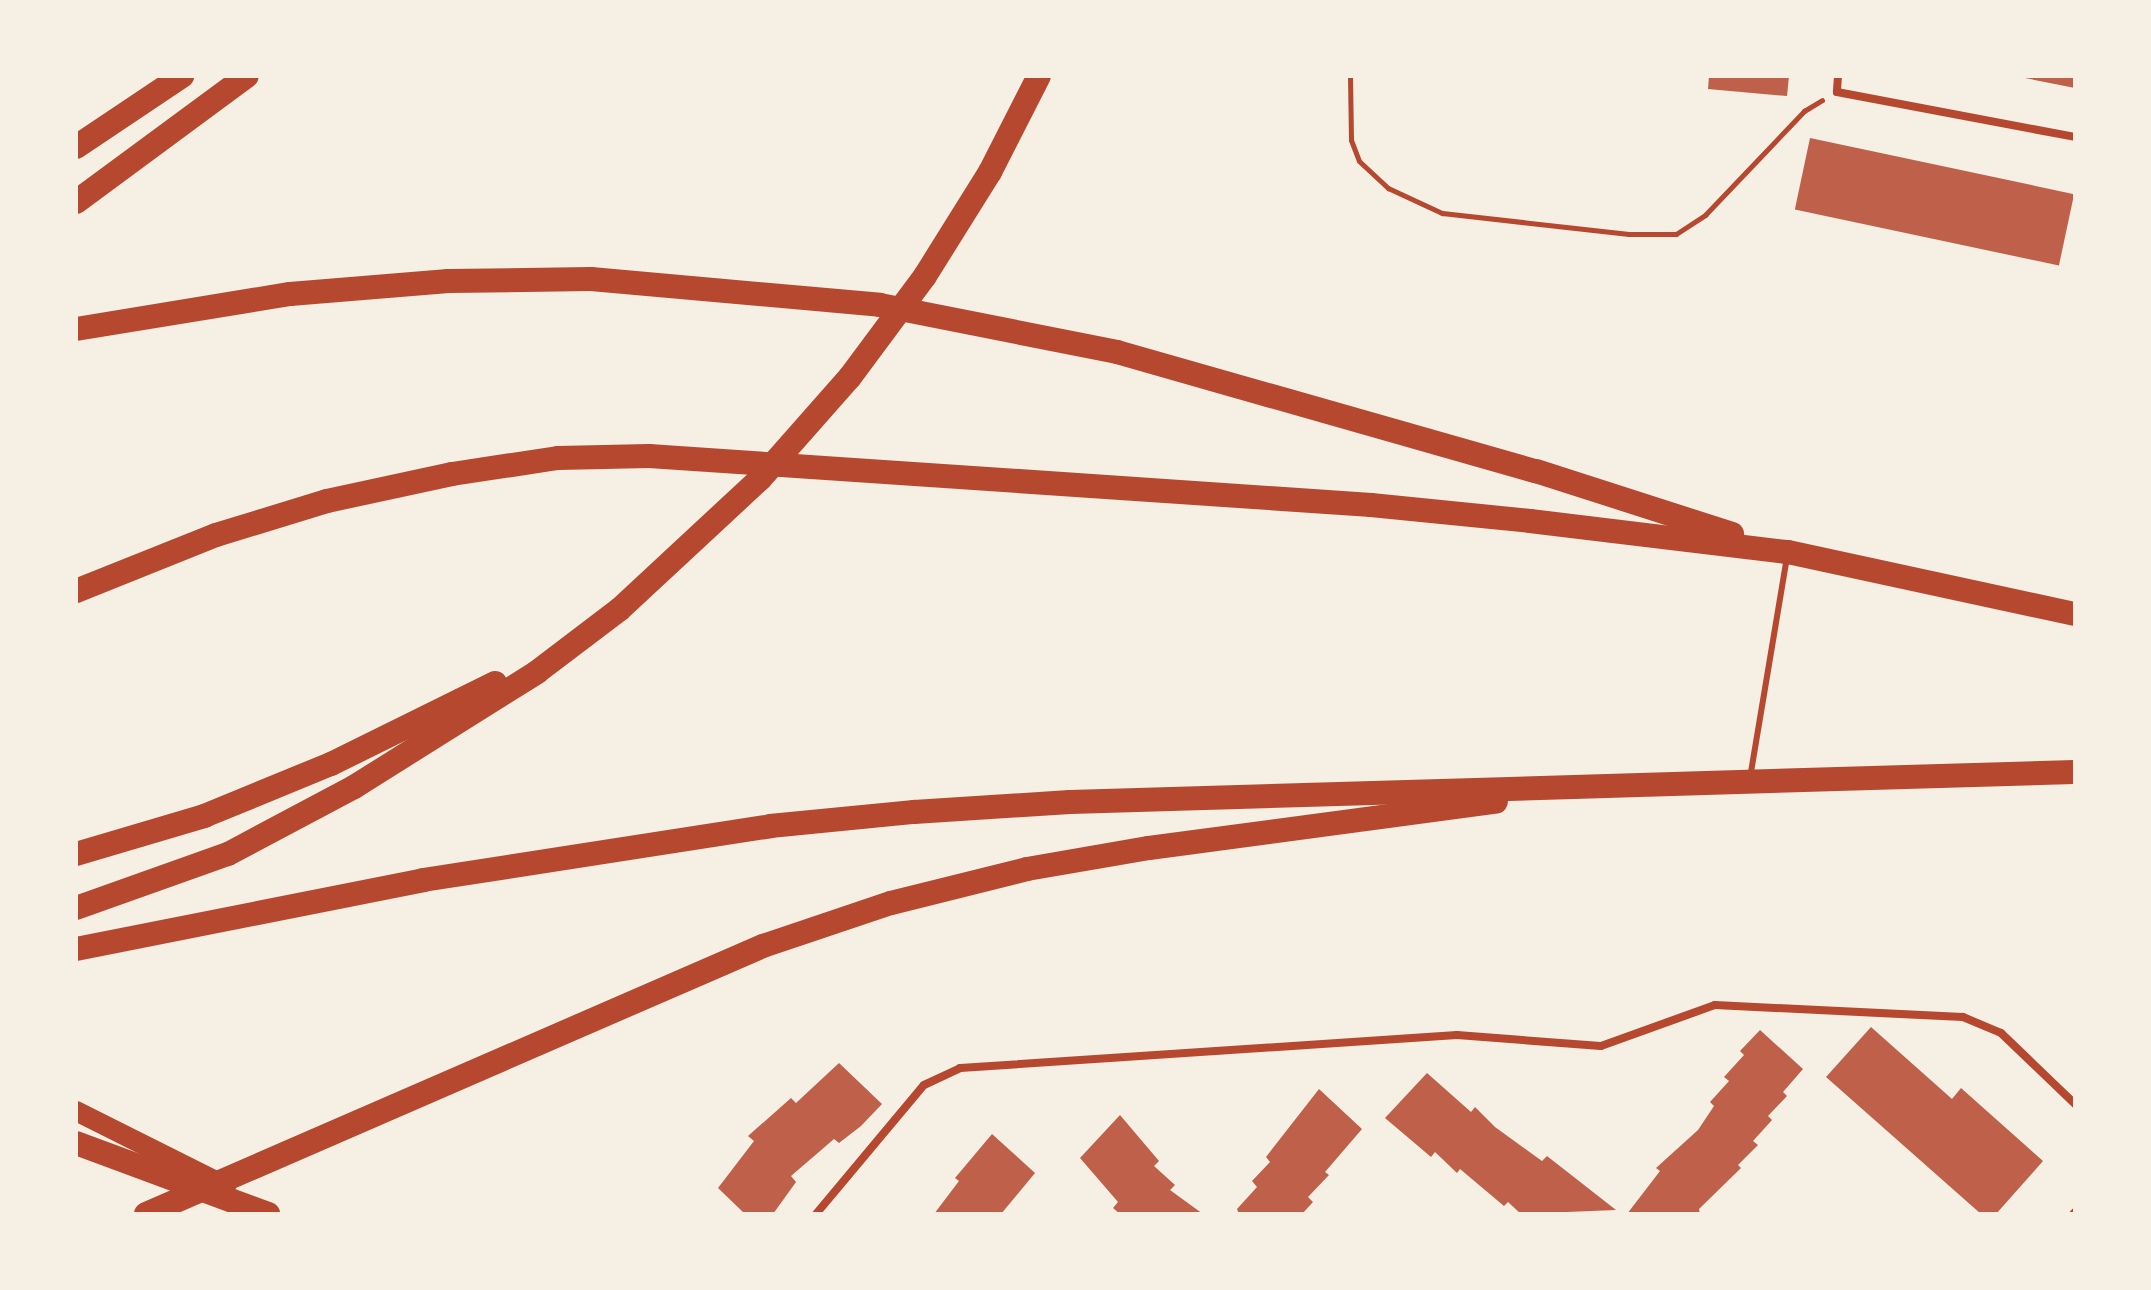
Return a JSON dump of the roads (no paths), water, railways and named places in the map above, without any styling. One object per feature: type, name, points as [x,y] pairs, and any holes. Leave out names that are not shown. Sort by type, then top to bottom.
[{"type":"highway","points":[[76,147],[182,76]]},
{"type":"highway","points":[[76,202],[247,76]]},
{"type":"highway","points":[[76,908],[228,854],[354,787],[537,672],[620,609],[760,479],[850,377],[925,276],[990,172],[1039,76]]},
{"type":"highway","points":[[76,329],[290,294],[448,281],[591,279],[786,294],[968,321],[1117,352],[1284,398],[1788,552],[2075,614]]},
{"type":"highway","points":[[76,591],[216,535],[327,501],[452,474],[558,458],[649,456],[862,468],[1371,505],[1788,552]]},
{"type":"highway","points":[[76,854],[204,816],[331,764],[449,708],[620,609]]},
{"type":"highway","points":[[76,949],[423,880],[770,826],[1070,802],[2075,772]]},
{"type":"highway","points":[[146,1214],[763,946],[891,903],[1027,869],[1149,848],[1633,784]]},
{"type":"highway","points":[[77,1143],[268,1214]]},
{"type":"main road","points":[[76,1111],[279,1214]]},
{"type":"street","points":[[1838,76],[1837,92],[2075,137]]},
{"type":"street","points":[[816,1214],[924,1085],[960,1068],[1457,1035],[1601,1046],[1715,1005],[1963,1017],[2001,1033],[2075,1104]]},
{"type":"lane","points":[[1750,780],[1788,552]]}]
